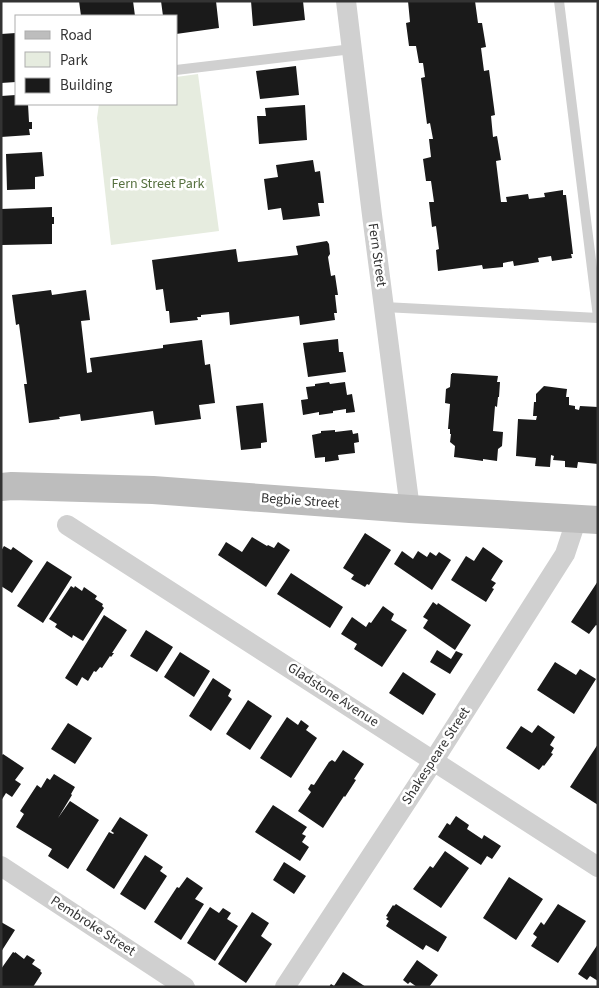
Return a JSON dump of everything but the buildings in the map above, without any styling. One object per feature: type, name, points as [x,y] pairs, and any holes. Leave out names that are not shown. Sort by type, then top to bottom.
[{"type":"main road","name":"Begbie Street","points":[[1,487],[153,490],[410,509],[588,519]]},
{"type":"street","name":"Fern Street","points":[[346,1],[410,509]]},
{"type":"street","name":"Shakespeare Street","points":[[285,987],[434,760],[588,519]]},
{"type":"street","name":"Gladstone Avenue","points":[[67,525],[598,867]]},
{"type":"street","name":"Pembroke Street","points":[[1,866],[184,987]]},
{"type":"lane","points":[[384,307],[598,317],[559,1]]},
{"type":"lane","points":[[178,70],[352,48]]},
{"type":"green space","name":"Fern Street Park","points":[[198,74],[219,231],[111,245],[97,118],[99,105],[178,105],[178,77]]}]
